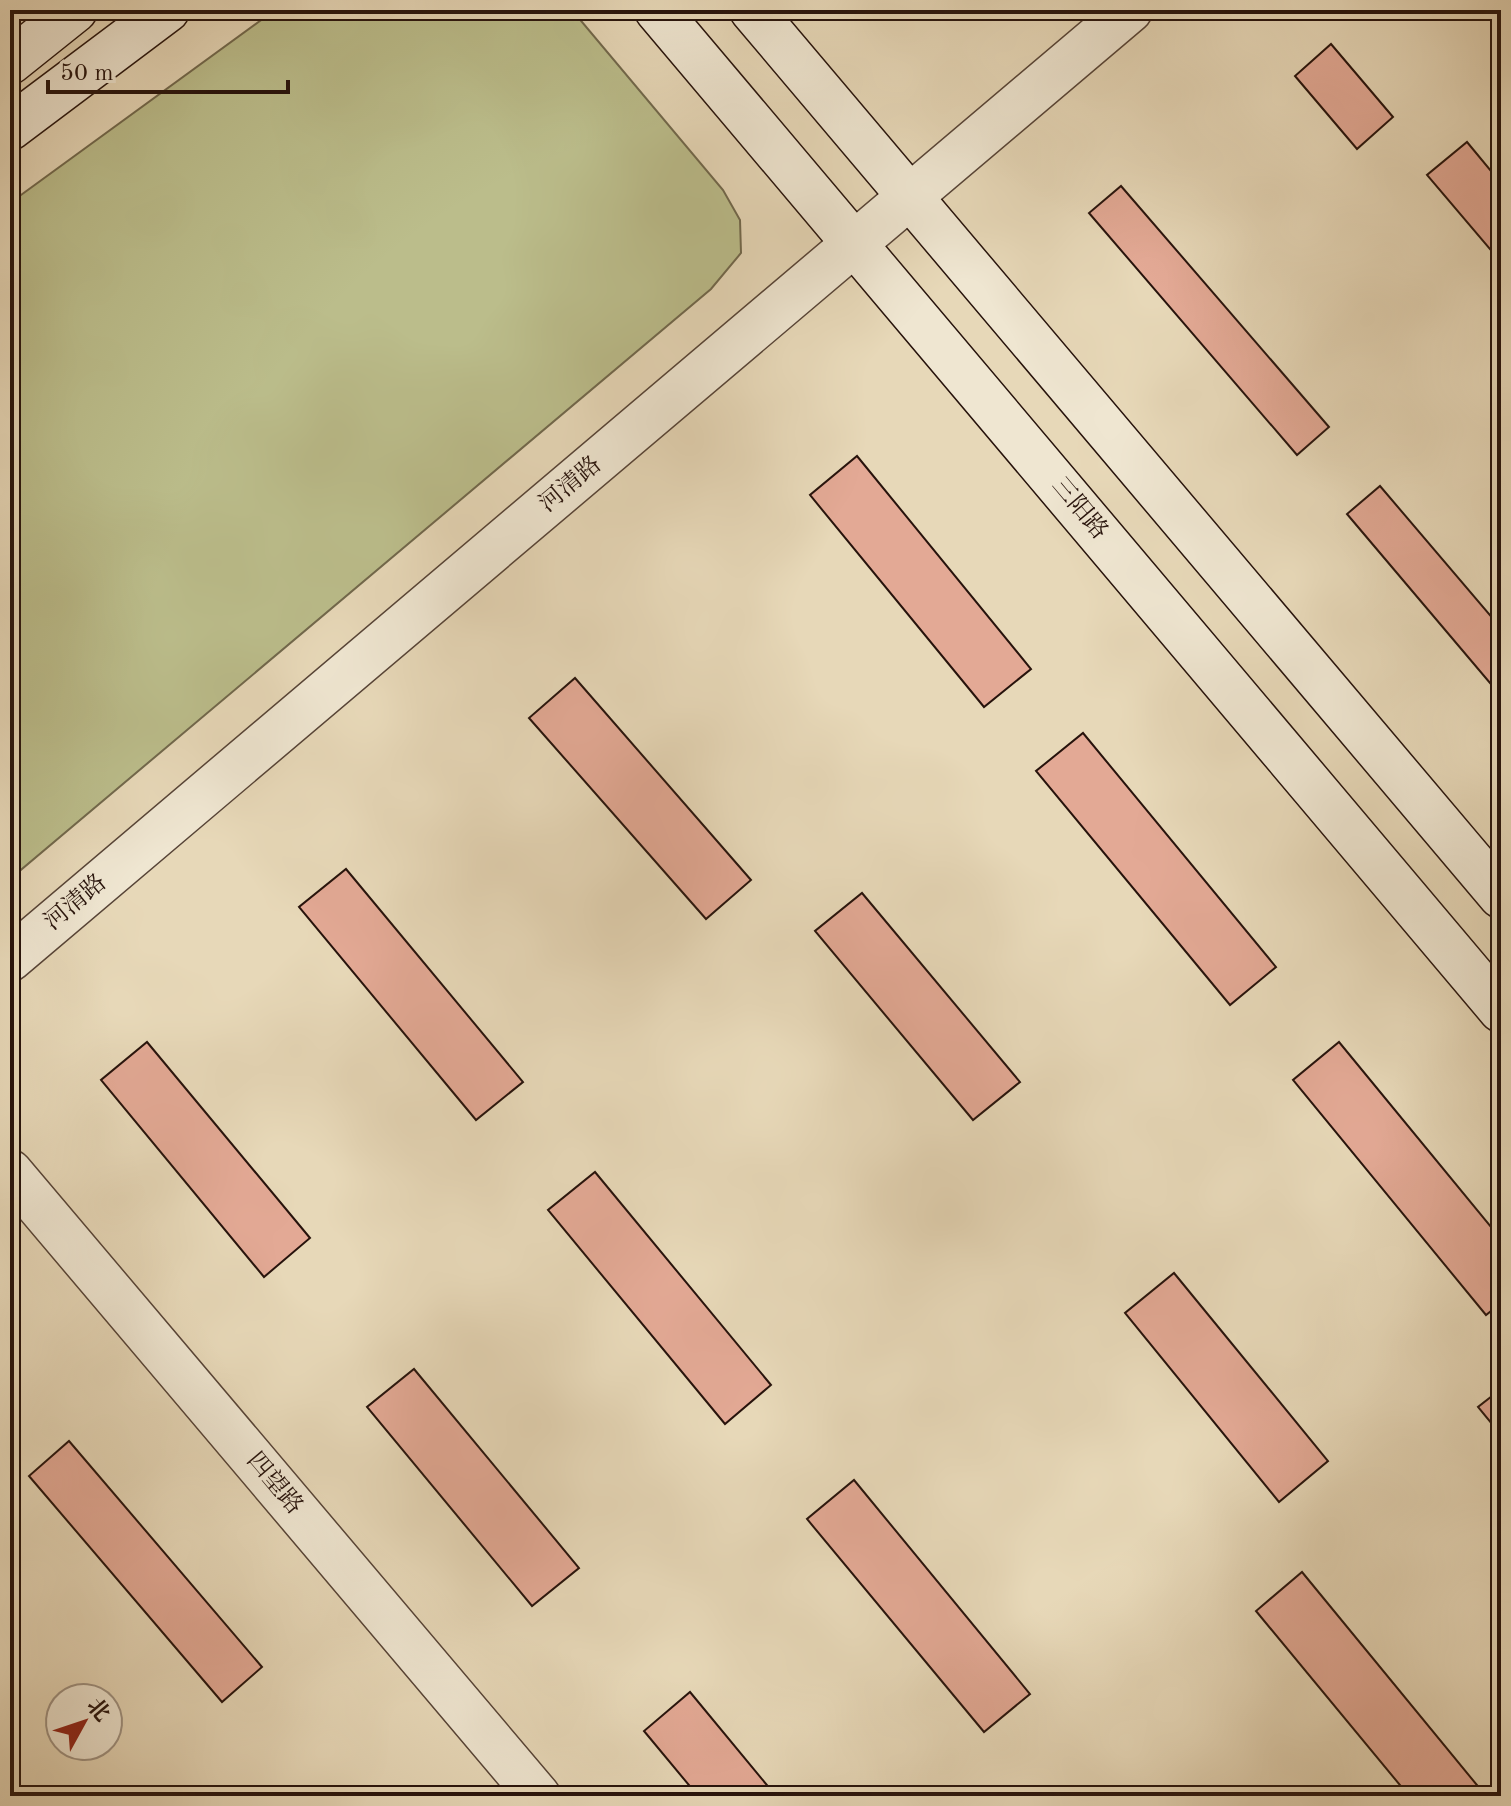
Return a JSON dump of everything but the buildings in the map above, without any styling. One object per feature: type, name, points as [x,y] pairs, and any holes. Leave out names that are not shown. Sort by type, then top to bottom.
[{"type":"main road","points":[[10,62],[75,10]]},
{"type":"main road","points":[[10,128],[167,10]]},
{"type":"main road","name":"三阳路","points":[[657,10],[1501,1010]]},
{"type":"main road","points":[[752,10],[1501,896]]},
{"type":"main road","name":"河清路","points":[[10,959],[1130,10]]},
{"type":"main road","name":"四望路","points":[[10,1172],[538,1796]]},
{"type":"green space","points":[[275,10],[572,10],[723,190],[740,220],[741,253],[711,289],[10,879],[10,203]]}]
